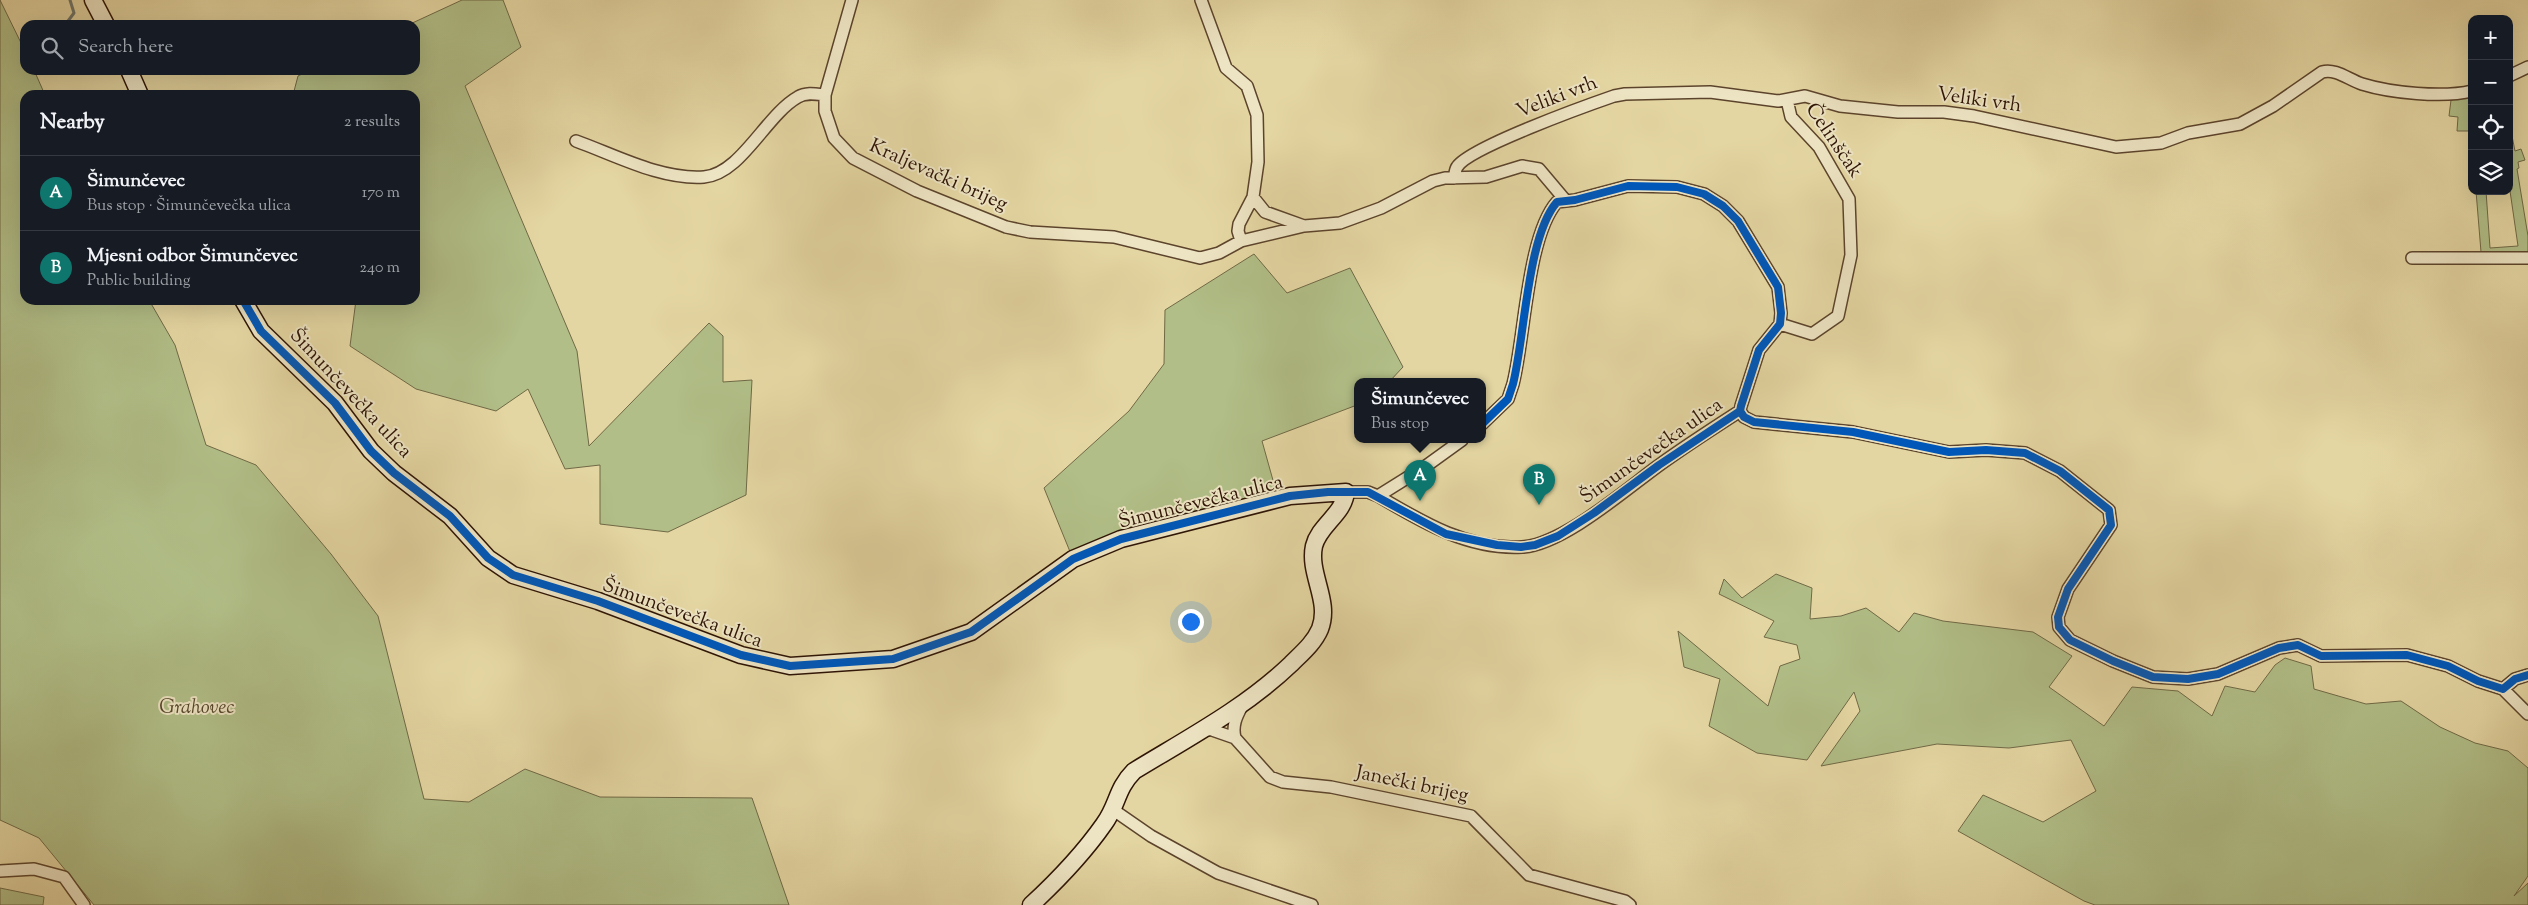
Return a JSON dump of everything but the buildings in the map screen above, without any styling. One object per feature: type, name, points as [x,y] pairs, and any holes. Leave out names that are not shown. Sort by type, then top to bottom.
[{"type":"street","points":[[93,0],[103,20]]},
{"type":"street","points":[[576,141],[663,172],[686,177],[706,177],[720,173],[736,159],[766,126],[799,96],[808,94],[825,95],[852,0]]},
{"type":"street","points":[[1201,0],[1226,68],[1247,86],[1257,116],[1258,162],[1253,197],[1239,224],[1238,231],[1241,241]]},
{"type":"street","points":[[2513,74],[2528,67]]},
{"type":"street","name":"Veliki vrh","points":[[1454,178],[1457,166],[1466,159],[1517,132],[1614,96],[1661,92],[1710,92],[1778,101],[1805,96],[1840,106],[1898,112],[1944,112],[2001,120],[2116,147],[2161,142],[2188,133],[2240,124],[2273,106],[2322,72],[2329,70],[2363,84],[2397,90],[2451,94],[2468,92]]},
{"type":"street","points":[[131,75],[138,90]]},
{"type":"street","name":"Kraljevački brijeg","points":[[825,95],[825,110],[834,138],[853,158],[917,191],[1006,227],[1030,232],[1114,237],[1200,258],[1218,253],[1241,241],[1304,226],[1340,223],[1380,208],[1419,186],[1439,180],[1486,177],[1522,166],[1538,169],[1566,201]]},
{"type":"street","name":"Čelinščak","points":[[1780,324],[1812,334],[1838,316],[1851,255],[1849,199],[1819,147],[1791,117],[1788,100]]},
{"type":"street","points":[[1486,420],[1508,399],[1518,365],[1537,245],[1548,212],[1557,202],[1628,186],[1677,187],[1704,194],[1722,206],[1738,221],[1778,287],[1781,313],[1780,324]]},
{"type":"street","name":"Kraljevački brijeg","points":[[1253,197],[1265,212],[1304,226]]},
{"type":"street","points":[[2412,258],[2528,258]]},
{"type":"street","name":"Šimunčevečka ulica","points":[[245,305],[260,331],[335,403],[371,451],[394,473],[450,516],[488,558],[513,575],[598,601],[741,656],[790,666],[893,659],[971,632],[1073,559],[1121,539],[1290,496],[1368,492],[1446,534],[1497,546],[1521,547],[1536,545],[1558,536],[1594,513],[1659,465],[1740,411],[1759,350],[1780,324]]},
{"type":"street","name":"Šimunčevečka ulica","points":[[1740,411],[1744,417],[1754,422],[1853,432],[1948,452],[1986,450],[2025,454],[2060,471],[2109,510],[2111,525],[2068,589],[2058,617],[2059,627],[2070,640],[2112,661],[2152,677],[2188,679],[2218,674],[2278,648],[2298,645],[2322,656],[2407,655],[2448,666],[2478,682],[2503,689],[2528,714]]},
{"type":"street","points":[[1378,496],[1426,466],[1458,443]]},
{"type":"street","points":[[1031,905],[1056,882],[1104,824],[1122,782],[1134,771],[1243,705],[1309,646],[1320,628],[1323,608],[1314,563],[1314,549],[1317,537],[1324,526],[1342,506],[1346,492]]},
{"type":"street","points":[[2503,689],[2515,679],[2528,675]]},
{"type":"street","points":[[1235,738],[1233,730],[1235,719],[1243,705]]},
{"type":"street","name":"Janečki brijeg","points":[[1202,730],[1212,730],[1235,738],[1270,777],[1283,782],[1332,787],[1471,816],[1529,875],[1625,901],[1630,905]]},
{"type":"street","points":[[1112,809],[1151,836],[1218,873],[1312,905]]},
{"type":"street","points":[[0,871],[34,870],[64,877],[84,905]]},
{"type":"green space","name":"Grahovec","points":[[0,0],[20,41],[20,75],[36,75],[43,90],[20,90],[20,305],[152,305],[175,345],[206,445],[256,465],[331,554],[378,616],[424,799],[469,802],[525,769],[600,797],[752,798],[789,905],[94,905],[39,838],[0,820]]},
{"type":"green space","points":[[462,0],[503,0],[521,47],[465,86],[577,351],[589,446],[709,323],[723,336],[723,382],[752,380],[746,495],[668,532],[600,524],[600,465],[565,469],[528,389],[496,411],[416,389],[350,346],[355,305],[420,305],[420,90],[294,90],[298,76],[300,75],[420,75],[419,20]]},
{"type":"green space","points":[[2468,98],[2468,131],[2457,131],[2458,117],[2449,116],[2451,100]]},
{"type":"green space","points":[[2513,141],[2515,151],[2521,149],[2525,160],[2518,162],[2519,168],[2517,169],[2528,236],[2528,255],[2481,252],[2476,195],[2486,195],[2490,248],[2518,246],[2511,195],[2513,195]]},
{"type":"green space","points":[[1254,254],[1287,293],[1350,268],[1403,367],[1393,378],[1354,378],[1354,406],[1262,441],[1276,491],[1073,559],[1044,488],[1129,411],[1164,364],[1165,310]]},
{"type":"green space","points":[[1776,574],[1812,588],[1810,619],[1841,616],[1866,608],[1899,632],[1914,613],[1943,621],[2033,632],[2072,656],[2049,687],[2104,726],[2132,687],[2178,691],[2212,716],[2225,686],[2255,692],[2275,665],[2285,658],[2311,666],[2314,689],[2366,704],[2401,701],[2440,727],[2475,743],[2508,751],[2528,768],[2528,876],[2514,896],[2528,883],[2528,905],[2095,905],[2084,901],[1958,831],[1983,795],[2043,822],[2096,791],[2071,740],[2009,748],[1937,744],[1821,766],[1860,711],[1854,692],[1807,760],[1757,753],[1709,726],[1720,679],[1684,667],[1678,631],[1768,706],[1780,666],[1800,659],[1797,645],[1764,637],[1774,621],[1719,594],[1724,579],[1742,598]]},
{"type":"green space","points":[[0,888],[44,897],[43,905],[0,905]]},
{"type":"waterway","points":[[69,20],[74,13],[70,0]]},
{"type":"cycle path","points":[[1486,420],[1508,399],[1513,384],[1533,262],[1539,238],[1547,218],[1557,202],[1575,200],[1628,186],[1677,187],[1704,194],[1723,206],[1738,221],[1778,287],[1781,313],[1780,324],[1759,350],[1741,406],[1740,411],[1744,417],[1754,422],[1853,432],[1949,452],[1986,450],[2025,453],[2060,471],[2109,510],[2111,525],[2068,589],[2058,617],[2059,627],[2070,640],[2113,661],[2153,677],[2188,679],[2218,674],[2279,648],[2298,645],[2321,656],[2407,655],[2448,666],[2478,681],[2503,689],[2515,679],[2528,675]]},
{"type":"cycle path","points":[[246,305],[261,331],[335,403],[371,451],[394,473],[450,516],[488,558],[513,575],[598,601],[741,655],[790,666],[893,659],[971,632],[1073,559],[1121,539],[1290,496],[1328,492],[1368,492],[1446,534],[1497,545],[1521,547],[1535,545],[1558,536],[1594,513],[1659,465],[1740,411]]},
{"type":"place","name":"Šimunčevec","points":[[1420,501]]},
{"type":"place","name":"Mjesni odbor Šimunčevec","points":[[1539,505]]}]
